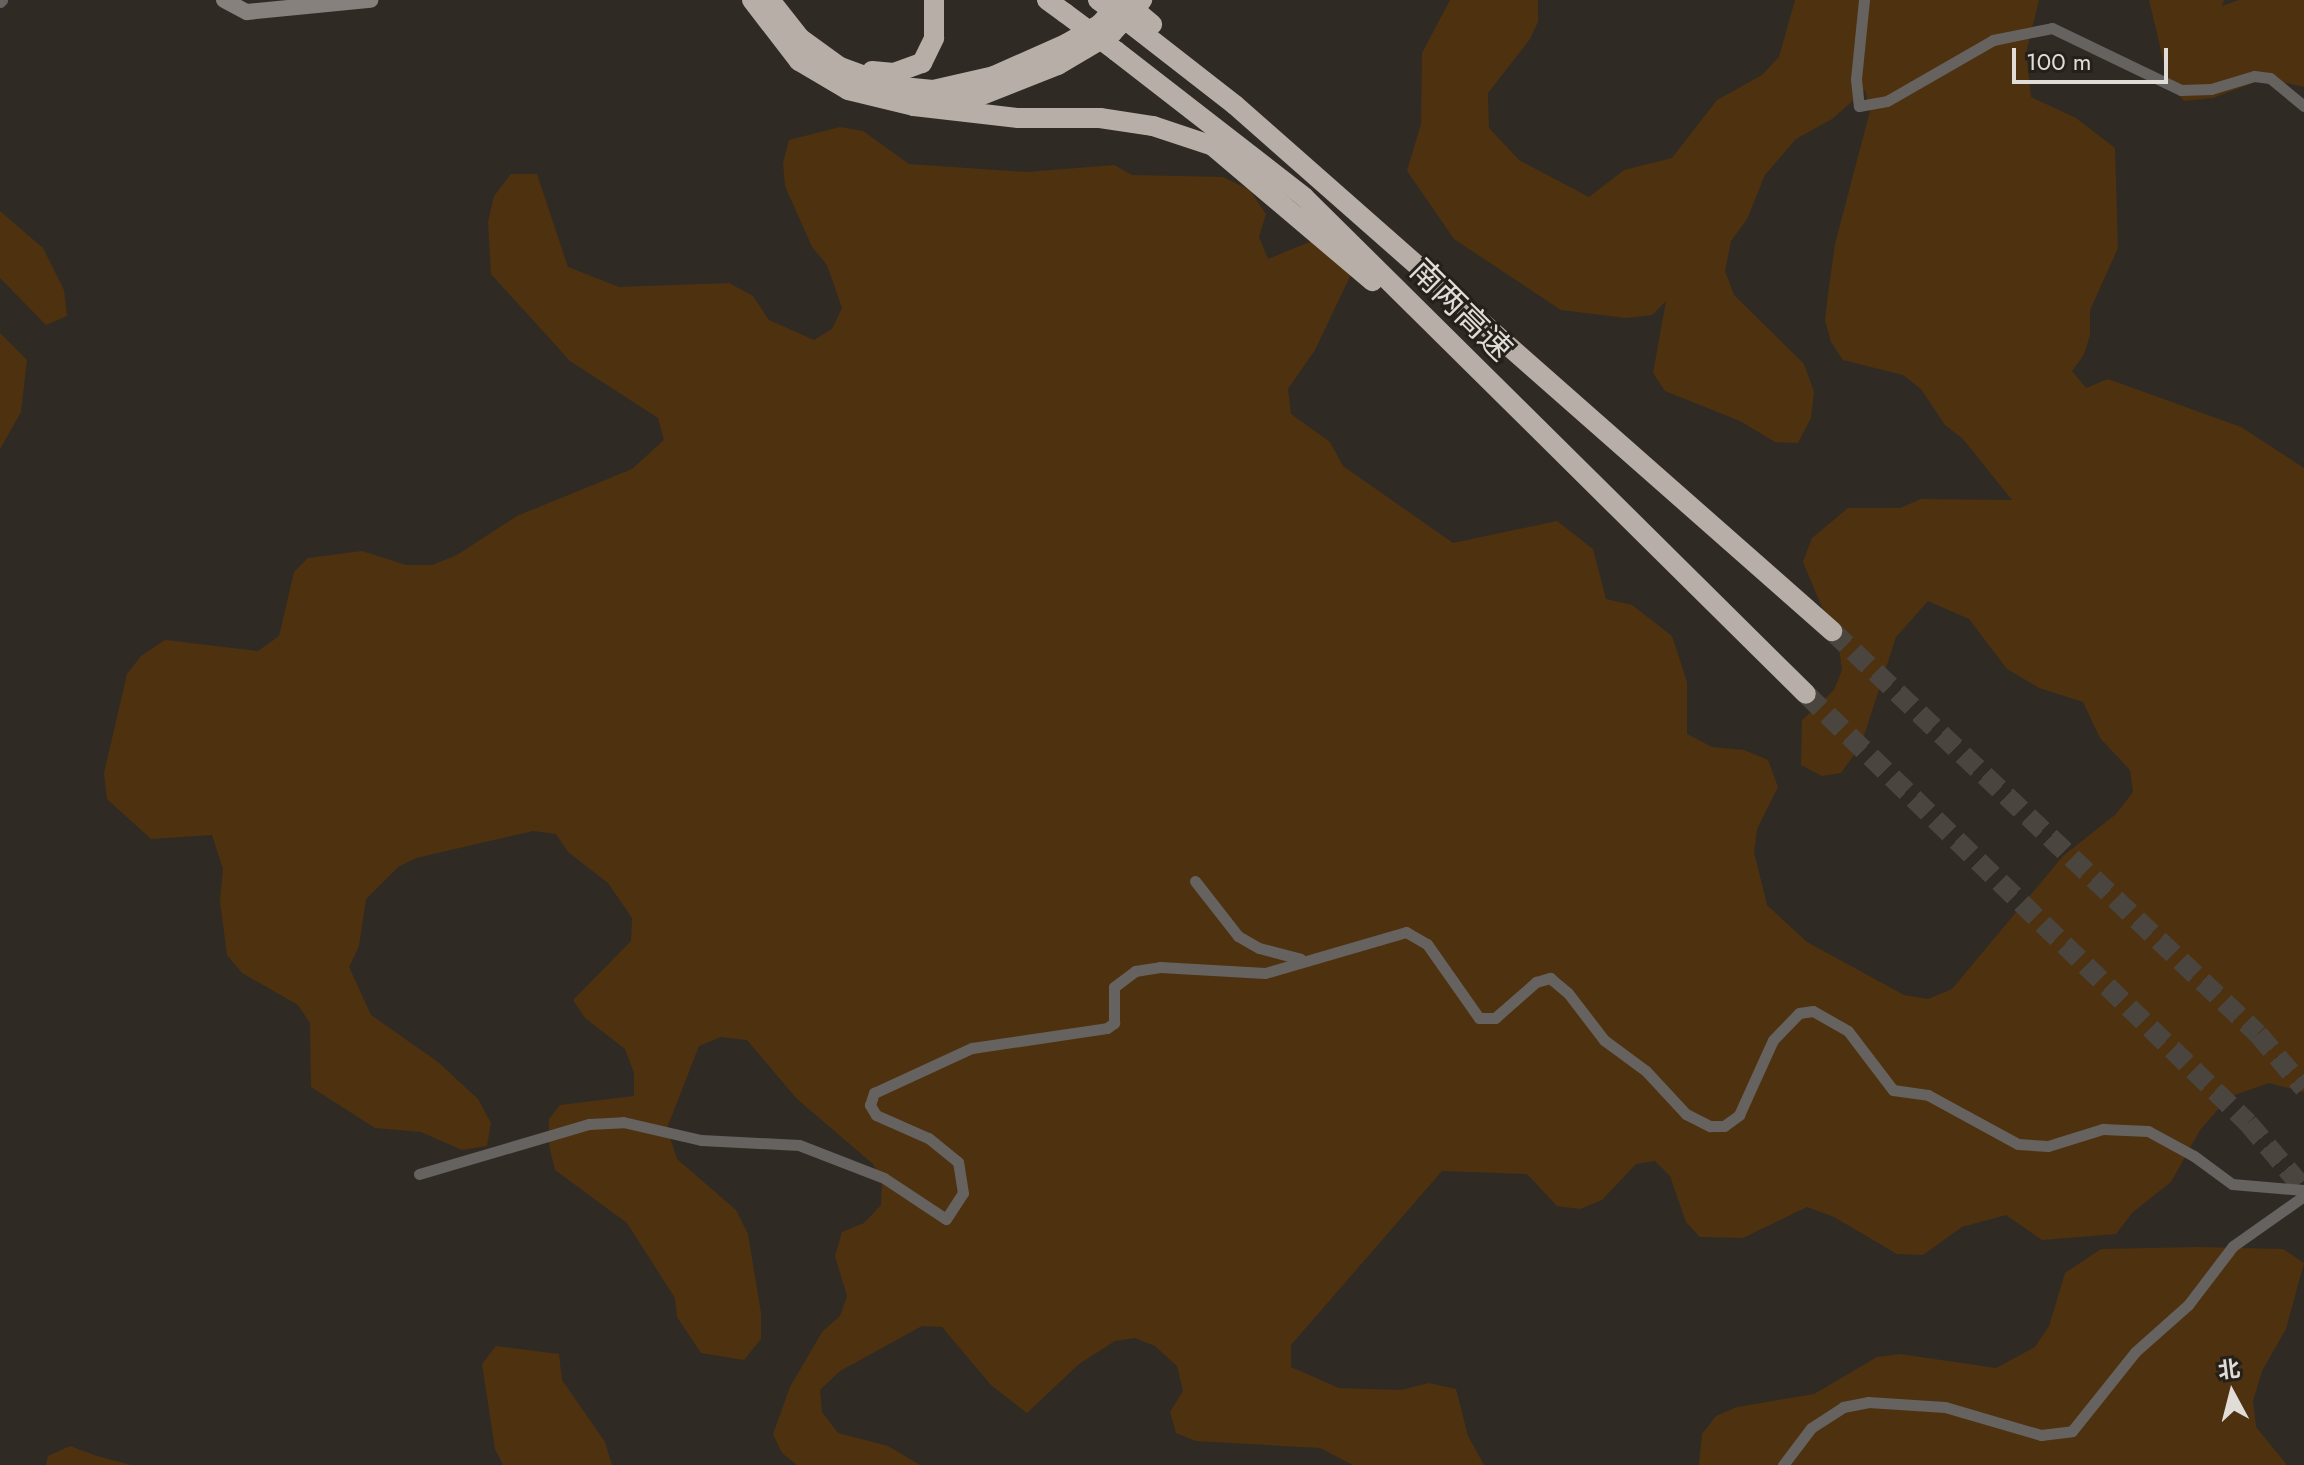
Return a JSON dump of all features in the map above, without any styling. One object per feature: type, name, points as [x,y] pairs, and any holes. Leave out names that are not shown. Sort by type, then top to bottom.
[{"type":"highway","points":[[752,0],[799,61],[892,86],[933,90],[994,76],[1100,24],[1122,0],[1142,24]]},
{"type":"highway","points":[[770,0],[848,90],[914,106],[1018,118],[1100,118],[1153,126],[1213,146],[1497,388]]},
{"type":"highway","points":[[836,73],[894,73],[922,63],[934,38],[934,0]]},
{"type":"highway","name":"南两高速","points":[[1047,0],[1304,197],[1806,694]]},
{"type":"highway","points":[[1098,0],[1142,24]]},
{"type":"highway","points":[[914,106],[977,97],[1058,65],[1112,33],[1142,0]]},
{"type":"highway","name":"南两高速","points":[[1142,24],[1832,631]]},
{"type":"street","points":[[224,0],[247,12],[370,0]]},
{"type":"street","points":[[1864,0],[1856,79],[1859,106],[1887,101],[1993,40],[2052,28],[2181,90],[2211,89],[2254,76],[2270,78],[2304,106]]},
{"type":"street","points":[[1195,881],[1238,936],[1259,948],[1301,959]]},
{"type":"street","points":[[419,1174],[589,1124],[623,1122],[701,1140],[799,1145],[884,1178],[946,1219],[963,1193],[958,1162],[928,1138],[876,1115],[870,1105],[874,1093],[972,1048],[1107,1028],[1114,1023],[1114,987],[1135,971],[1160,967],[1265,973],[1301,959],[1406,932],[1427,944],[1479,1018],[1495,1018],[1536,982],[1550,978],[1604,1040],[1646,1071],[1686,1114],[1710,1126],[1724,1126],[1739,1115],[1773,1040],[1799,1013],[1813,1011],[1848,1031],[1893,1090],[1928,1095],[2018,1144],[2048,1146],[2103,1129],[2148,1131],[2194,1156],[2232,1184],[2304,1193]]},
{"type":"street","points":[[1783,1465],[1811,1428],[1843,1407],[1868,1402],[1945,1407],[2041,1435],[2072,1431],[2135,1352],[2188,1305],[2233,1246],[2304,1193]]},
{"type":"shaded area","points":[[1450,0],[1538,0],[1538,22],[1530,39],[1488,93],[1489,128],[1519,160],[1589,197],[1624,170],[1672,158],[1717,100],[1762,75],[1779,57],[1795,0],[2039,0],[2026,53],[2031,97],[2076,118],[2115,148],[2118,248],[2090,310],[2090,336],[2083,356],[2072,371],[2086,388],[2108,379],[2241,427],[2304,468],[2304,1092],[2269,1083],[2229,1097],[2200,1130],[2171,1182],[2133,1212],[2116,1234],[2042,1240],[2006,1215],[1962,1227],[1923,1255],[1897,1254],[1834,1217],[1807,1207],[1743,1238],[1700,1237],[1686,1222],[1670,1176],[1655,1161],[1636,1164],[1602,1200],[1580,1209],[1557,1206],[1527,1174],[1442,1171],[1291,1345],[1291,1367],[1339,1388],[1401,1390],[1429,1383],[1456,1389],[1468,1436],[1484,1465],[1353,1465],[1320,1448],[1196,1441],[1176,1433],[1170,1412],[1183,1391],[1177,1366],[1155,1346],[1135,1338],[1115,1341],[1079,1364],[1027,1413],[991,1385],[942,1327],[922,1326],[840,1371],[820,1390],[822,1412],[838,1433],[888,1446],[920,1465],[797,1465],[782,1453],[773,1434],[790,1387],[822,1332],[840,1316],[847,1296],[835,1256],[842,1232],[864,1223],[881,1205],[882,1182],[873,1164],[797,1099],[747,1040],[721,1037],[699,1046],[667,1128],[677,1159],[736,1210],[748,1234],[761,1313],[761,1339],[744,1360],[701,1353],[677,1317],[675,1298],[627,1223],[555,1170],[549,1145],[549,1119],[560,1105],[634,1096],[634,1073],[625,1049],[585,1018],[573,1000],[631,941],[632,918],[608,883],[568,852],[556,834],[533,831],[416,858],[398,867],[366,899],[359,946],[349,967],[371,1015],[438,1062],[478,1099],[491,1123],[487,1146],[462,1150],[421,1132],[375,1128],[311,1087],[310,1023],[298,1005],[242,973],[227,955],[220,901],[223,869],[212,835],[151,839],[107,799],[104,773],[127,674],[141,656],[165,640],[258,651],[279,636],[294,572],[308,558],[362,551],[406,565],[432,565],[457,555],[517,516],[632,469],[664,440],[658,418],[570,361],[491,274],[488,222],[494,196],[511,174],[537,174],[568,267],[619,287],[729,283],[753,296],[769,320],[814,340],[832,329],[842,308],[827,265],[812,247],[785,186],[783,163],[789,140],[840,127],[863,131],[909,164],[1027,172],[1114,165],[1132,175],[1223,177],[1250,190],[1266,214],[1259,237],[1268,259],[1312,241],[1354,268],[1315,350],[1288,389],[1291,414],[1330,442],[1343,466],[1453,543],[1557,521],[1593,549],[1606,599],[1632,605],[1672,636],[1687,682],[1687,734],[1712,747],[1744,750],[1768,760],[1778,787],[1757,829],[1754,852],[1767,905],[1807,942],[1904,995],[1928,999],[1952,989],[2063,856],[2116,814],[2133,792],[2130,770],[2100,738],[2083,702],[2039,688],[2007,669],[1969,619],[1928,601],[1896,637],[1861,745],[1841,773],[1822,776],[1801,765],[1802,720],[1834,690],[1842,670],[1839,648],[1803,562],[1812,538],[1848,508],[1900,508],[1921,499],[2012,500],[1963,439],[1945,425],[1921,389],[1903,375],[1843,360],[1831,342],[1825,320],[1828,294],[1835,244],[1870,111],[1865,90],[1832,119],[1796,139],[1765,175],[1747,219],[1731,241],[1725,271],[1734,295],[1804,364],[1814,392],[1811,418],[1798,443],[1775,442],[1740,421],[1665,391],[1653,373],[1666,301],[1652,315],[1626,318],[1561,310],[1454,239],[1407,171],[1421,124],[1422,53]]},
{"type":"shaded area","points":[[2149,0],[2224,0],[2222,6],[2239,0],[2304,0],[2304,87],[2266,78],[2213,98],[2184,101],[2169,84]]},
{"type":"shaded area","points":[[0,211],[43,248],[64,290],[67,316],[46,325],[0,278]]},
{"type":"shaded area","points":[[0,333],[27,360],[21,412],[0,449]]},
{"type":"shaded area","points":[[2101,1249],[2283,1249],[2304,1263],[2286,1329],[2262,1371],[2253,1401],[2256,1427],[2287,1465],[1699,1465],[1702,1434],[1716,1416],[1737,1407],[1814,1394],[1877,1357],[1900,1354],[1996,1368],[2035,1347],[2049,1326],[2065,1273]]},
{"type":"shaded area","points":[[496,1346],[559,1354],[562,1380],[605,1442],[612,1465],[503,1465],[495,1449],[482,1364]]},
{"type":"shaded area","points":[[70,1446],[131,1465],[46,1465],[48,1456]]},
{"type":"tunnel","points":[[1832,631],[2258,1034],[2304,1088]]},
{"type":"tunnel","points":[[1806,694],[2248,1123],[2304,1189]]}]
